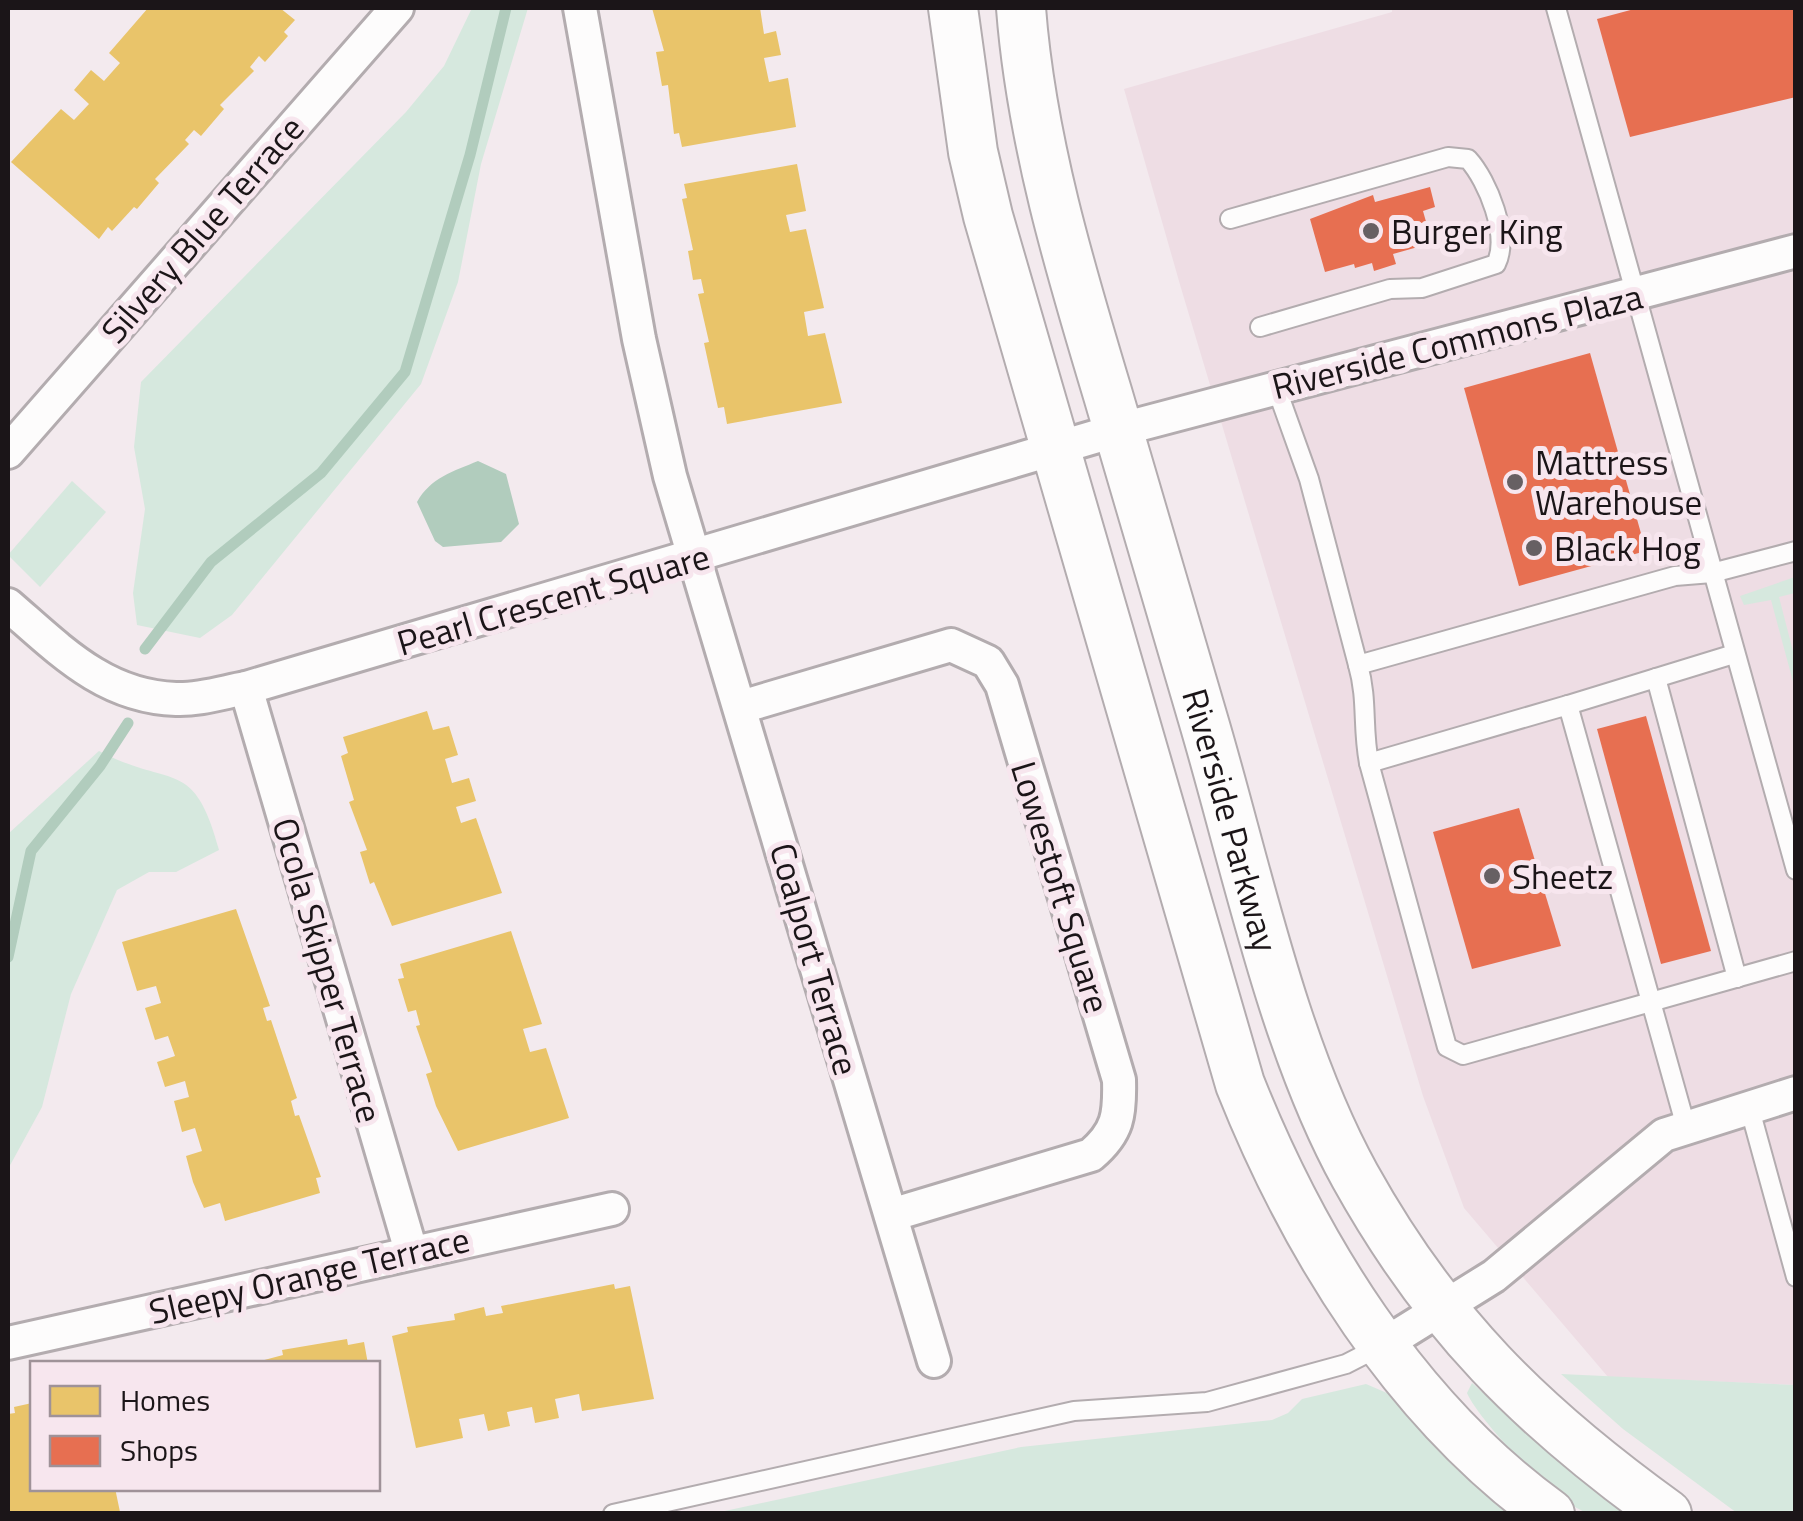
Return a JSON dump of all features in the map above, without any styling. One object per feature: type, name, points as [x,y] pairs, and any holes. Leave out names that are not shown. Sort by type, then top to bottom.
[{"type":"main road","name":"Riverside Parkway","points":[[953,8],[973,152],[1052,449],[1240,1084],[1270,1158],[1296,1208],[1339,1282],[1384,1345],[1476,1447],[1550,1514]]},
{"type":"main road","name":"Riverside Parkway","points":[[1020,8],[1040,138],[1073,278],[1300,1042],[1353,1172],[1440,1310],[1545,1418],[1667,1514]]},
{"type":"street","name":"Silvery Blue Terrace","points":[[8,452],[397,8]]},
{"type":"street","name":"Coalport Terrace","points":[[580,8],[652,409],[934,1361]]},
{"type":"street","name":"Riverside Commons Plaza","points":[[1118,430],[1276,387],[1320,380],[1796,251]]},
{"type":"street","name":"Pearl Crescent Square","points":[[8,605],[83,670],[119,689],[180,700],[246,688],[1118,430]]},
{"type":"street","name":"Lowestoft Square","points":[[741,707],[951,645],[988,662],[1002,685],[1118,1080],[1120,1110],[1114,1136],[1091,1156],[891,1215]]},
{"type":"street","name":"Ocola Skipper Terrace","points":[[246,688],[410,1251]]},
{"type":"street","points":[[1384,1345],[1494,1276],[1664,1135],[1796,1093]]},
{"type":"street","name":"Sleepy Orange Terrace","points":[[8,1343],[612,1208]]},
{"type":"lane","points":[[1556,8],[1734,654],[1788,818],[1796,870]]},
{"type":"lane","points":[[1230,219],[1448,157],[1468,159],[1481,173],[1500,238],[1501,253],[1496,264],[1422,288],[1390,289],[1260,327]]},
{"type":"lane","points":[[1276,387],[1309,479],[1368,699],[1362,729],[1369,763],[1447,1047],[1463,1054],[1796,961]]},
{"type":"lane","points":[[1358,664],[1675,576],[1712,573],[1796,552]]},
{"type":"lane","points":[[1369,763],[1734,654]]},
{"type":"lane","points":[[1656,678],[1738,978]]},
{"type":"lane","points":[[1568,705],[1686,1127]]},
{"type":"lane","points":[[1749,1106],[1796,1276]]},
{"type":"lane","points":[[612,1514],[1074,1411],[1207,1402],[1330,1369],[1384,1345]]},
{"type":"shaded area","points":[[472,8],[528,8],[481,164],[458,282],[421,384],[232,615],[200,638],[137,625],[133,593],[145,509],[134,447],[141,382],[406,112],[444,66]]},
{"type":"shaded area","points":[[1392,8],[1795,8],[1795,1385],[1608,1377],[1464,1208],[1423,1096],[1181,288],[1124,89],[1392,12]]},
{"type":"shaded area","points":[[478,461],[506,474],[519,524],[501,542],[443,547],[435,541],[417,502],[436,481]]},
{"type":"shaded area","points":[[72,481],[106,512],[40,587],[8,555]]},
{"type":"shaded area","points":[[1795,577],[1795,593],[1779,597],[1795,659],[1795,689],[1771,600],[1744,605],[1740,596]]},
{"type":"shaded area","points":[[99,751],[189,787],[210,820],[219,850],[176,872],[149,872],[117,890],[71,994],[42,1107],[8,1169],[8,834]]},
{"type":"shaded area","points":[[1561,1374],[1795,1385],[1795,1513],[1737,1513],[1623,1429]]},
{"type":"shaded area","points":[[1472,1383],[1569,1469],[1629,1513],[1589,1513],[1559,1496],[1487,1423],[1467,1393]]},
{"type":"shaded area","points":[[1366,1384],[1394,1396],[1513,1514],[711,1514],[1021,1447],[1272,1420],[1288,1413],[1302,1399]]},
{"type":"building: Homes","points":[[148,8],[280,8],[295,20],[284,32],[288,36],[265,62],[259,56],[250,67],[254,71],[220,105],[224,109],[201,136],[194,130],[185,140],[189,144],[155,179],[159,183],[137,209],[134,207],[112,231],[108,227],[99,239],[11,162],[61,109],[74,120],[89,104],[74,90],[91,70],[104,81],[120,63],[109,53]]},
{"type":"building: Homes","points":[[652,8],[760,8],[764,34],[776,31],[781,55],[764,58],[769,82],[788,78],[796,127],[682,147],[679,133],[674,134],[668,85],[662,86],[656,52],[664,51]]},
{"type":"building: Homes","points":[[797,164],[806,211],[786,215],[790,232],[806,229],[824,308],[804,312],[808,336],[825,333],[842,403],[727,424],[724,407],[718,408],[704,343],[709,342],[698,294],[704,293],[701,279],[693,280],[688,251],[693,250],[682,199],[687,198],[684,184]]},
{"type":"building: Homes","points":[[427,711],[433,730],[449,726],[458,755],[445,759],[452,783],[469,778],[476,801],[456,807],[461,823],[476,818],[502,893],[392,926],[374,882],[370,884],[360,852],[367,850],[349,802],[354,800],[341,756],[348,753],[343,737]]},
{"type":"building: Homes","points":[[236,909],[270,1006],[263,1008],[267,1021],[271,1020],[297,1098],[291,1101],[295,1116],[299,1115],[321,1177],[316,1178],[320,1193],[225,1221],[220,1203],[204,1208],[193,1182],[186,1156],[202,1151],[195,1128],[182,1132],[174,1101],[189,1097],[185,1081],[165,1087],[157,1062],[175,1056],[168,1036],[155,1040],[145,1008],[161,1003],[156,986],[137,991],[122,942]]},
{"type":"building: Homes","points":[[511,931],[542,1024],[523,1029],[530,1052],[546,1048],[569,1118],[458,1151],[436,1106],[426,1074],[432,1072],[416,1026],[420,1025],[416,1010],[408,1012],[398,979],[404,978],[400,964]]},
{"type":"building: Homes","points":[[614,1284],[615,1289],[630,1286],[654,1399],[582,1411],[579,1394],[555,1399],[559,1418],[535,1423],[532,1407],[507,1412],[510,1426],[488,1431],[484,1414],[459,1419],[463,1438],[416,1448],[392,1336],[408,1332],[407,1327],[455,1320],[454,1314],[484,1307],[486,1316],[503,1313],[501,1306]]},
{"type":"building: Homes","points":[[347,1339],[348,1345],[364,1342],[367,1361],[260,1361],[283,1355],[282,1350]]},
{"type":"building: Homes","points":[[30,1403],[30,1491],[116,1491],[120,1512],[8,1514],[8,1414],[15,1413],[14,1407]]},
{"type":"building: Shops","points":[[1638,8],[1796,8],[1796,97],[1630,137],[1597,19]]},
{"type":"building: Shops","name":"Burger King","points":[[1430,187],[1435,207],[1423,211],[1432,243],[1393,254],[1396,264],[1374,271],[1372,263],[1325,272],[1310,219],[1373,195],[1375,202]]},
{"type":"building: Shops","points":[[1590,353],[1646,551],[1519,586],[1464,388]]},
{"type":"building: Shops","name":"Sheetz","points":[[1646,716],[1711,951],[1661,964],[1597,729]]},
{"type":"building: Shops","name":"Sheetz","points":[[1519,808],[1561,946],[1472,969],[1433,832]]},
{"type":"waterway","points":[[145,649],[211,562],[321,473],[405,372],[470,155],[506,8]]},
{"type":"waterway","points":[[8,957],[31,851],[100,766],[128,723]]},
{"type":"place","name":"Burger King","points":[[1371,231]]},
{"type":"place","name":"Mattress Warehouse","points":[[1515,482]]},
{"type":"place","name":"Black Hog","points":[[1534,548]]},
{"type":"place","name":"Sheetz","points":[[1492,876]]}]
